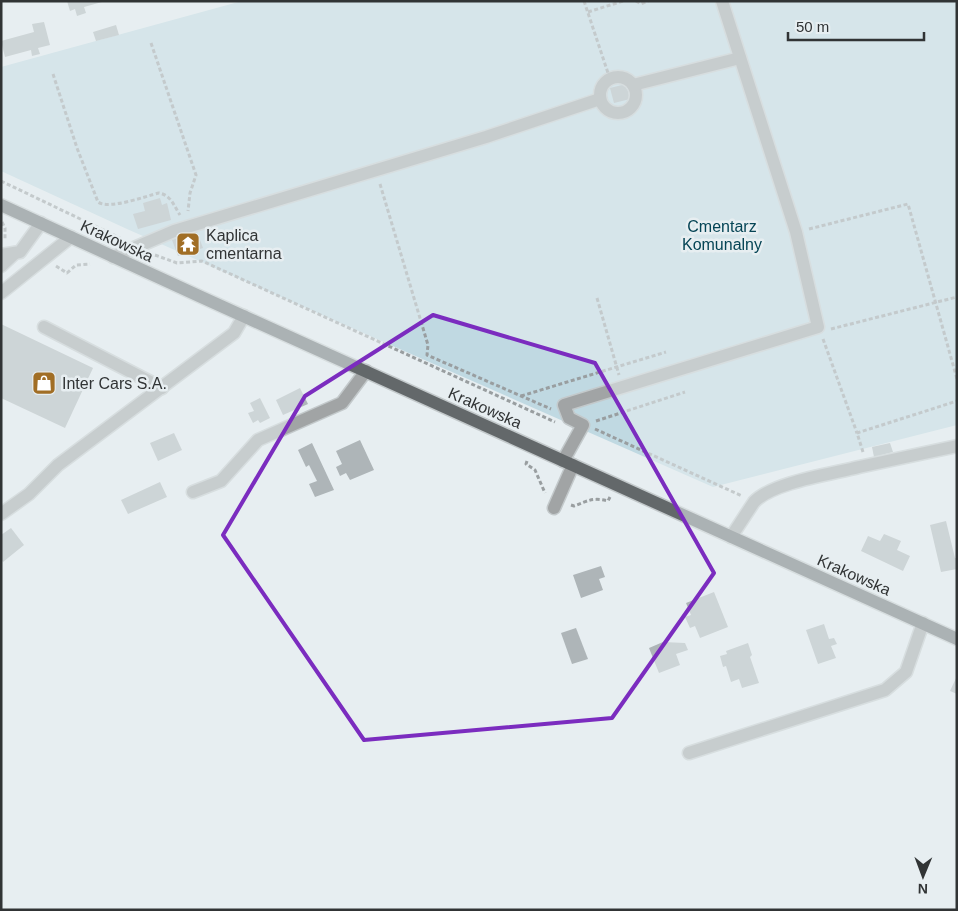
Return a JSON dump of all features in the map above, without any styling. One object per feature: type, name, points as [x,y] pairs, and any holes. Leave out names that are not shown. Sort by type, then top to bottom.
[{"type":"main road","name":"Krakowska","points":[[1,205],[957,639]]},
{"type":"street","points":[[554,508],[581,429],[569,418],[564,405],[818,327],[796,232],[722,1]]},
{"type":"street","points":[[633,84],[740,58]]},
{"type":"street","points":[[619,77],[627,79],[633,84],[636,100],[633,107],[626,112],[618,114],[610,112],[604,106],[600,99],[600,91],[610,79],[619,77]]},
{"type":"street","points":[[113,257],[180,229],[486,137],[600,99]]},
{"type":"street","points":[[1,255],[20,252],[41,223]]},
{"type":"street","points":[[1,293],[71,237]]},
{"type":"street","points":[[1,266],[15,253]]},
{"type":"street","points":[[1,514],[29,494],[58,465],[234,333],[244,316]]},
{"type":"street","points":[[44,328],[162,388]]},
{"type":"street","points":[[192,492],[220,481],[258,440],[342,403],[366,371]]},
{"type":"street","points":[[731,537],[754,502],[775,489],[802,480],[957,446]]},
{"type":"street","points":[[689,754],[885,690],[906,672],[923,624]]},
{"type":"path","points":[[584,1],[610,79]]},
{"type":"path","points":[[587,12],[623,1]]},
{"type":"path","points":[[636,1],[641,4],[648,1]]},
{"type":"path","points":[[151,43],[196,175],[180,229]]},
{"type":"path","points":[[54,74],[77,148],[98,202],[102,205],[116,204],[159,193],[165,194],[170,197],[180,229]]},
{"type":"path","points":[[376,170],[428,344],[427,355],[569,418]]},
{"type":"path","points":[[1,181],[153,255],[177,263],[202,261],[581,429],[754,502]]},
{"type":"path","points":[[796,232],[908,204],[957,379]]},
{"type":"path","points":[[43,260],[67,272],[76,265],[94,264]]},
{"type":"path","points":[[818,327],[829,330],[957,297]]},
{"type":"path","points":[[597,298],[623,387]]},
{"type":"path","points":[[818,327],[862,450]]},
{"type":"path","points":[[521,396],[666,352]]},
{"type":"path","points":[[581,429],[685,392]]},
{"type":"path","points":[[857,433],[957,401]]},
{"type":"highlighted area","points":[[433,315],[595,363],[714,573],[612,718],[364,740],[223,535],[305,396]]},
{"type":"green space","name":"Cmentarz Komunalny","points":[[242,1],[957,1],[957,425],[713,487],[127,229],[1,171],[1,67]]},
{"type":"building","points":[[67,1],[102,2],[84,7],[86,13],[77,16],[75,9],[70,11]]},
{"type":"building","points":[[44,22],[50,45],[38,48],[40,54],[32,56],[31,50],[5,57],[1,41],[34,32],[32,24]]},
{"type":"building","points":[[116,25],[119,35],[96,41],[93,32]]},
{"type":"building","points":[[626,84],[630,99],[614,103],[610,88]]},
{"type":"building","points":[[160,198],[162,205],[167,203],[171,220],[138,229],[133,214],[145,211],[143,203]]},
{"type":"building","name":"Kaplica cmentarna","points":[[197,232],[203,248],[178,256],[172,240]]},
{"type":"building","name":"Inter Cars S.A.","points":[[1,324],[93,368],[65,428],[1,398]]},
{"type":"building","points":[[300,388],[308,404],[283,415],[276,400]]},
{"type":"building","points":[[260,398],[270,418],[260,423],[258,420],[253,423],[248,413],[254,411],[250,403]]},
{"type":"building","points":[[174,433],[182,450],[158,461],[150,443]]},
{"type":"building","points":[[360,440],[374,470],[350,480],[346,473],[340,476],[336,467],[342,464],[336,451]]},
{"type":"building","points":[[312,443],[334,490],[315,497],[309,484],[317,481],[309,465],[306,467],[298,450]]},
{"type":"building","points":[[890,443],[893,452],[874,457],[872,447]]},
{"type":"building","points":[[160,482],[167,497],[128,514],[121,500]]},
{"type":"building","points":[[946,521],[955,558],[957,558],[957,569],[941,572],[930,525]]},
{"type":"building","points":[[11,528],[24,545],[3,562],[1,559],[1,535]]},
{"type":"building","points":[[884,534],[901,541],[897,550],[910,556],[903,571],[861,551],[868,536],[880,541]]},
{"type":"building","points":[[601,566],[605,577],[599,579],[603,590],[581,598],[573,575]]},
{"type":"building","points":[[714,592],[728,627],[700,638],[695,626],[690,628],[685,617],[691,615],[686,603]]},
{"type":"building","points":[[824,624],[829,639],[834,638],[837,644],[831,646],[836,658],[818,664],[806,630]]},
{"type":"building","points":[[576,628],[588,659],[572,664],[561,633]]},
{"type":"building","points":[[663,642],[685,643],[688,650],[676,654],[680,665],[659,673],[649,648]]},
{"type":"building","points":[[748,643],[752,655],[750,657],[759,683],[742,688],[739,679],[731,682],[726,666],[723,667],[720,656],[727,654],[726,651]]},
{"type":"building","points":[[957,676],[957,694],[950,691]]},
{"type":"place","name":"Kaplica cmentarna","points":[[188,244]]},
{"type":"place","name":"Inter Cars S.A.","points":[[44,383]]}]
